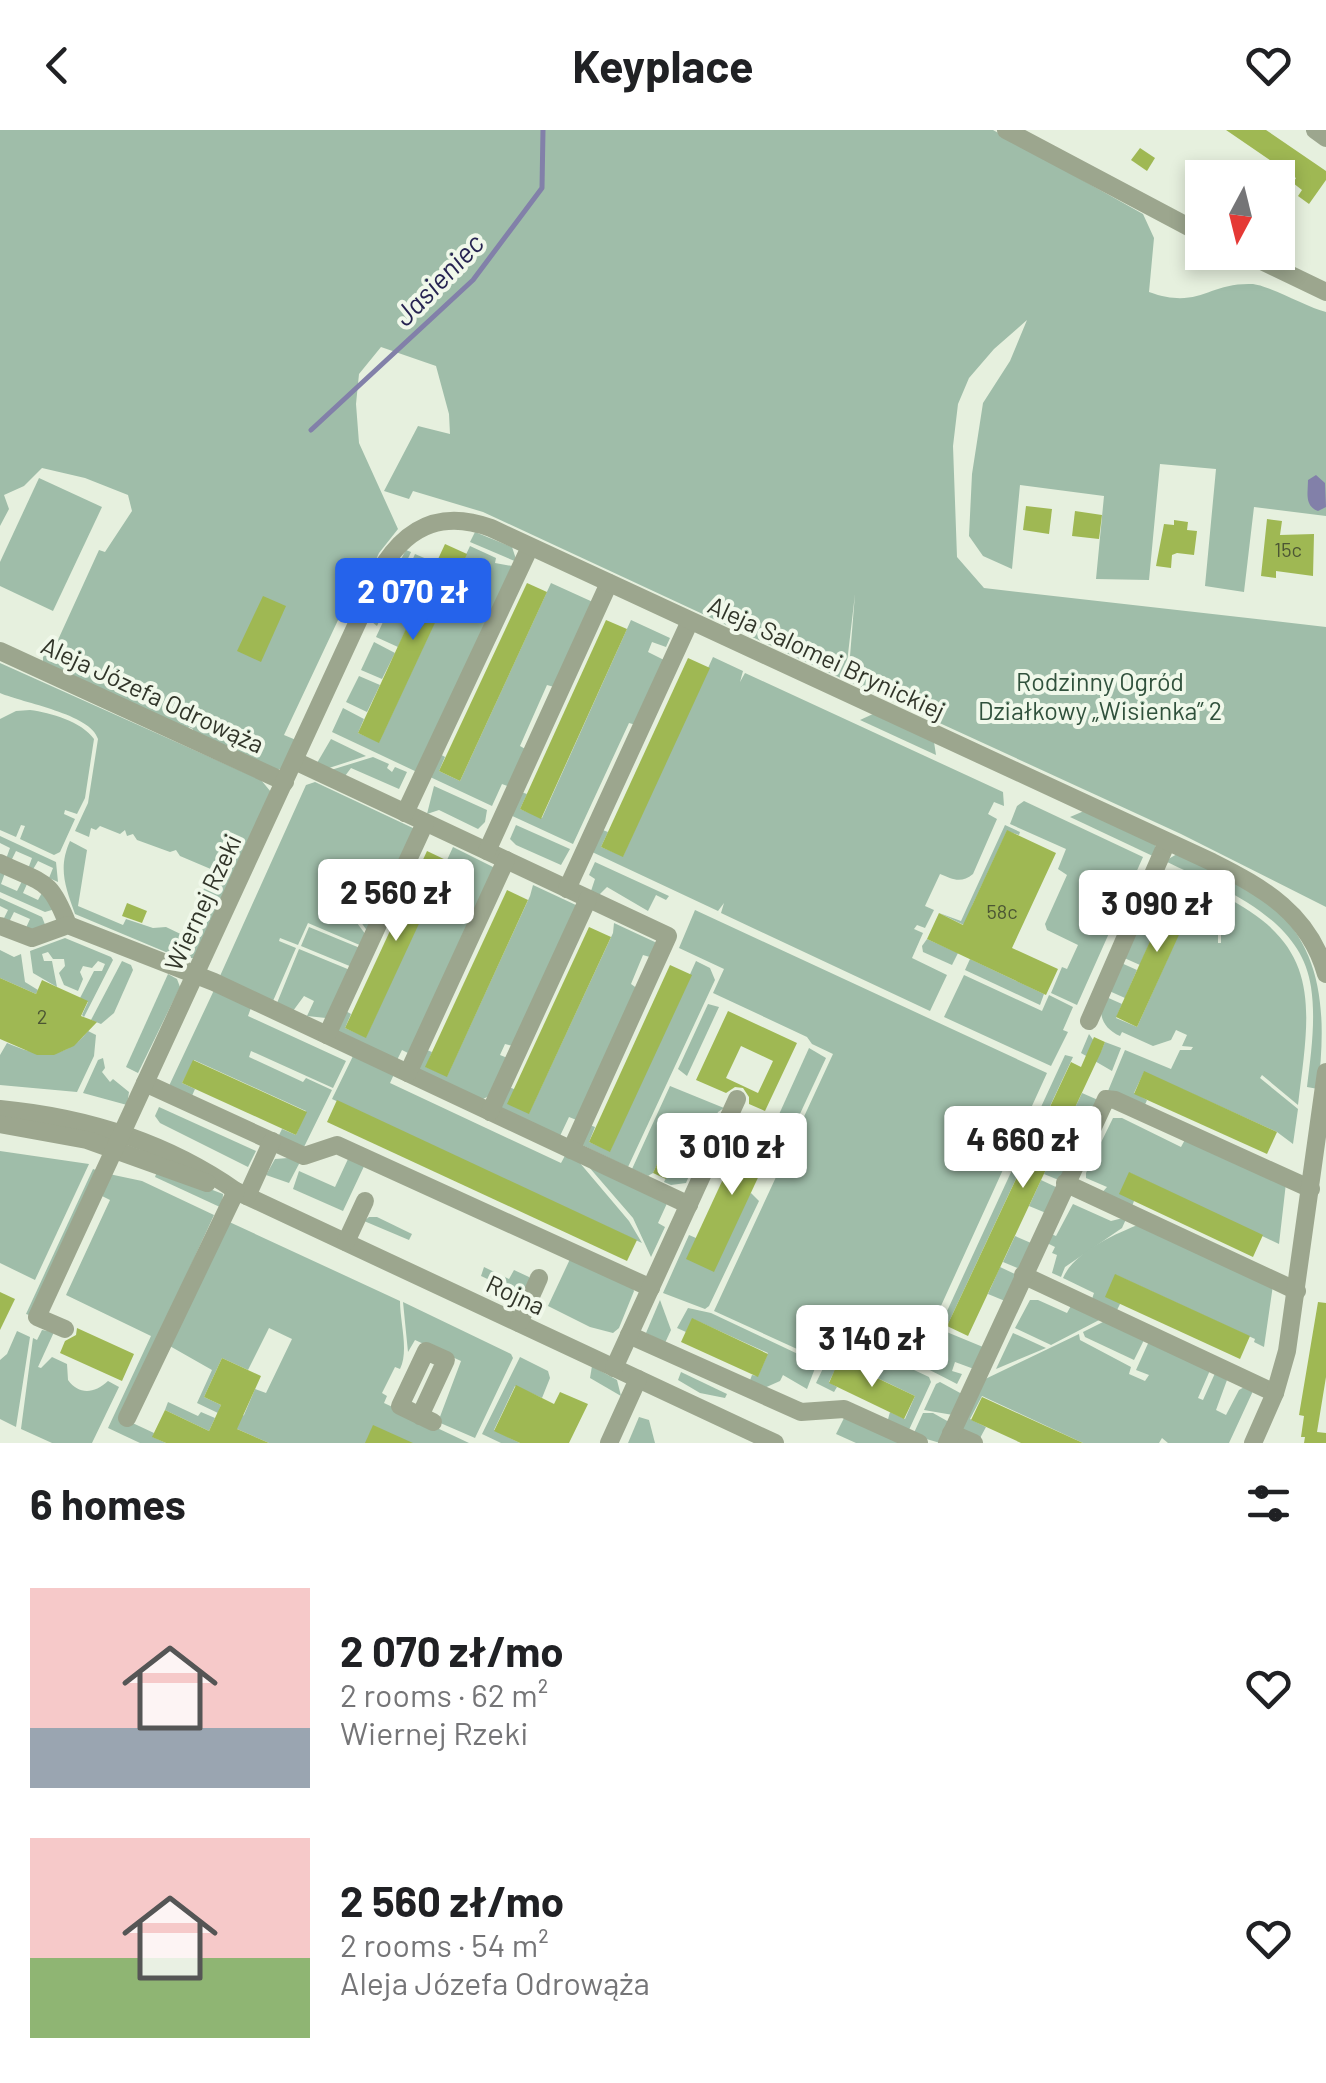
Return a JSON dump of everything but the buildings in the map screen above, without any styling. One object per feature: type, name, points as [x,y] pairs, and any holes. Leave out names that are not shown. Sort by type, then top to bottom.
[{"type":"street","points":[[1006,130],[1185,225]]},
{"type":"street","points":[[1314,130],[1326,138]]},
{"type":"street","points":[[1280,270],[1326,292]]},
{"type":"street","name":"Aleja Salomei Brynickiej","points":[[430,525],[454,520],[474,522],[1237,874],[1282,903],[1312,939],[1326,974]]},
{"type":"street","name":"Wiernej Rzeki","points":[[65,1329],[37,1316],[385,563],[403,539],[430,525]]},
{"type":"street","points":[[405,813],[530,547]]},
{"type":"street","points":[[487,852],[609,584]]},
{"type":"street","points":[[566,889],[690,621]]},
{"type":"street","name":"Aleja Józefa Odrowąża","points":[[0,651],[285,782]]},
{"type":"street","name":"Aleja Józefa Odrowąża","points":[[295,761],[668,936],[571,1150]]},
{"type":"street","points":[[327,1035],[426,822]]},
{"type":"street","points":[[1089,1022],[1167,842]]},
{"type":"street","points":[[408,1073],[506,860]]},
{"type":"street","points":[[0,863],[50,887],[68,925]]},
{"type":"street","points":[[490,1112],[588,899]]},
{"type":"street","points":[[0,926],[32,938],[68,925],[214,982],[689,1205]]},
{"type":"street","points":[[1253,1443],[1270,1418],[1287,1351],[1326,1072]]},
{"type":"street","points":[[145,1083],[304,1156],[338,1145],[651,1288]]},
{"type":"street","points":[[614,1368],[738,1098]]},
{"type":"street","points":[[974,1443],[949,1438],[1100,1106],[1110,1098],[1311,1189]]},
{"type":"street","name":"Rojna","points":[[0,1108],[63,1118],[118,1141]]},
{"type":"street","name":"Rojna","points":[[0,1124],[118,1141],[172,1154],[242,1194],[775,1443]]},
{"type":"street","points":[[128,1418],[272,1141]]},
{"type":"street","points":[[1066,1183],[1298,1291]]},
{"type":"street","points":[[346,1242],[365,1201]]},
{"type":"street","points":[[1023,1275],[1275,1393]]},
{"type":"street","points":[[518,1323],[539,1278]]},
{"type":"street","points":[[630,1334],[800,1412],[844,1409],[919,1443]]},
{"type":"street","points":[[608,1443],[638,1379]]},
{"type":"green space","name":"Rodzinny Ogród Działkowy „Wisienka” 2","points":[[0,130],[993,130],[1143,214],[1154,238],[1149,292],[1180,298],[1251,284],[1326,312],[1326,516],[1254,507],[1244,592],[1205,586],[1216,469],[1160,464],[1149,580],[1096,579],[1104,496],[1020,485],[1012,569],[983,556],[969,536],[972,474],[983,403],[1010,361],[1027,320],[969,378],[958,404],[953,446],[957,557],[984,588],[1326,627],[1326,907],[1181,834],[848,681],[855,594],[845,680],[483,512],[413,491],[409,499],[384,491],[418,426],[450,434],[449,414],[436,366],[381,347],[359,374],[359,443],[398,529],[379,553],[356,604],[347,601],[284,735],[296,740],[283,769],[270,769],[192,733],[189,727],[187,730],[43,663],[43,650],[52,653],[99,550],[105,552],[132,511],[128,495],[85,478],[42,468],[24,486],[4,495],[9,509],[0,526]]},
{"type":"green space","points":[[39,478],[102,507],[53,611],[0,586],[0,562]]},
{"type":"green space","points":[[475,532],[512,547],[517,562],[470,542]]},
{"type":"green space","points":[[470,546],[496,558],[495,563],[512,566],[417,772],[332,732],[343,708],[364,719],[358,733],[379,742]]},
{"type":"green space","points":[[406,550],[411,552],[377,626],[371,614]]},
{"type":"green space","points":[[415,554],[436,563],[428,582],[407,572]]},
{"type":"green space","points":[[404,577],[425,587],[413,613],[392,603]]},
{"type":"green space","points":[[551,583],[595,603],[554,687],[547,685],[520,746],[527,750],[510,787],[502,784],[492,806],[428,776],[438,753],[445,757],[439,771],[460,781]]},
{"type":"green space","points":[[389,609],[411,619],[398,647],[376,637]]},
{"type":"green space","points":[[631,620],[670,638],[666,647],[652,642],[648,652],[668,662],[636,725],[629,723],[573,844],[508,814],[518,791],[527,794],[520,809],[542,818]]},
{"type":"green space","points":[[374,642],[395,653],[382,679],[361,670]]},
{"type":"green space","points":[[713,657],[743,671],[740,682],[745,673],[1003,792],[1004,806],[994,802],[988,814],[997,819],[973,874],[960,880],[940,874],[925,906],[934,910],[925,928],[917,925],[914,929],[923,933],[912,958],[947,975],[930,1011],[721,913],[724,903],[718,911],[590,851],[600,829],[608,832],[601,847],[623,856]]},
{"type":"green space","points":[[0,663],[261,780],[271,792],[195,958],[180,958],[75,914],[64,877],[70,841],[87,850],[78,906],[123,925],[126,919],[153,928],[166,927],[191,939],[210,919],[198,901],[213,870],[180,856],[176,850],[170,852],[137,840],[133,834],[127,836],[125,830],[120,834],[100,826],[96,830],[91,828],[89,837],[75,831],[88,803],[98,739],[93,730],[70,716],[0,693]]},
{"type":"green space","points":[[359,676],[380,685],[367,712],[346,702]]},
{"type":"green space","points":[[30,710],[74,723],[94,739],[85,798],[77,814],[65,810],[64,814],[75,819],[60,852],[54,855],[20,839],[25,826],[21,825],[16,837],[0,830],[0,719],[16,711]]},
{"type":"green space","points":[[873,714],[934,742],[936,755],[860,720]]},
{"type":"green space","points":[[331,739],[366,756],[329,768],[317,763]]},
{"type":"green space","points":[[373,757],[389,764],[387,768],[392,772],[395,767],[407,772],[399,789],[351,768],[345,776],[331,770]]},
{"type":"green space","points":[[315,782],[415,829],[392,881],[370,871],[369,875],[389,886],[368,932],[353,911],[351,915],[366,935],[362,946],[308,923],[298,945],[280,938],[279,941],[296,948],[273,1001],[220,976],[306,785]]},
{"type":"green space","points":[[434,786],[487,810],[485,822],[478,829],[439,810],[427,814]]},
{"type":"green space","points":[[1024,801],[1143,857],[1077,1005],[1051,993],[1062,967],[1067,969],[1078,945],[1047,930],[1045,924],[1067,875],[1058,869],[1066,849],[1010,824],[1017,806]]},
{"type":"green space","points":[[1084,811],[1155,844],[1157,858],[1070,817]]},
{"type":"green space","points":[[516,825],[570,849],[561,865],[516,845],[510,839]]},
{"type":"green space","points":[[1005,825],[1020,832],[1019,835],[1007,831],[972,906],[968,927],[939,913],[961,921]]},
{"type":"green space","points":[[0,836],[56,862],[58,882],[49,878],[53,868],[38,861],[32,871],[28,869],[32,858],[16,851],[11,861],[6,859],[10,848],[0,843]]},
{"type":"green space","points":[[453,847],[493,867],[494,872],[410,1054],[402,1050],[397,1060],[337,1031],[344,1010],[351,1014],[345,1028],[366,1037]]},
{"type":"green space","points":[[1177,854],[1256,893],[1286,919],[1301,940],[1318,986],[1321,1011],[1318,1089],[1307,1087],[1313,1024],[1311,987],[1304,962],[1292,941],[1275,923],[1233,894],[1165,861]]},
{"type":"green space","points":[[595,862],[669,896],[666,900],[656,895],[648,911],[607,887],[599,895],[591,891],[595,879],[589,875]]},
{"type":"green space","points":[[0,871],[5,873],[1,884],[17,891],[22,881],[27,884],[23,893],[38,900],[43,891],[55,909],[45,912],[0,892]]},
{"type":"green space","points":[[1201,884],[1218,895],[1218,943],[1221,895],[1254,914],[1278,935],[1294,958],[1303,982],[1306,1038],[1298,1105],[1262,1075],[1260,1078],[1298,1109],[1293,1144],[1277,1132],[1144,1072],[1134,1093],[1147,1100],[1144,1107],[1108,1091],[1125,1050],[1171,1069],[1180,1050],[1193,1047],[1182,1046],[1187,1035],[1176,1030],[1171,1040],[1153,1046],[1122,1032],[1120,1036],[1105,1024],[1101,1008],[1104,996],[1122,1004],[1116,1018],[1137,1027]]},
{"type":"green space","points":[[533,885],[578,906],[513,1046],[505,1044],[500,1055],[510,1059],[489,1096],[481,1100],[417,1070],[424,1049],[432,1052],[426,1067],[447,1076]]},
{"type":"green space","points":[[1150,896],[1167,904],[1155,932],[1137,924]]},
{"type":"green space","points":[[0,898],[42,917],[46,927],[25,930],[30,919],[14,912],[9,922],[3,920],[8,910],[0,906]]},
{"type":"green space","points":[[695,910],[1047,1073],[915,1363],[837,1328],[819,1359],[714,1311],[833,1054],[812,1044],[807,1037],[713,993],[724,969],[679,948]]},
{"type":"green space","points":[[614,923],[657,943],[653,958],[643,955],[631,984],[638,989],[579,1121],[569,1117],[560,1136],[500,1108],[506,1086],[514,1089],[529,1113],[613,933]]},
{"type":"green space","points":[[309,927],[360,948],[352,967],[301,946]]},
{"type":"green space","points":[[1134,929],[1152,937],[1140,965],[1122,957]]},
{"type":"green space","points":[[65,938],[113,960],[84,1017],[88,1002],[80,998],[94,971],[102,971],[105,964],[98,961],[92,968],[83,966],[78,991],[64,985],[59,973],[65,966],[64,959],[53,959],[48,952],[42,954],[44,961],[52,961],[57,987],[33,973],[30,951]]},
{"type":"green space","points":[[927,939],[958,953],[952,965],[923,952]]},
{"type":"green space","points":[[299,949],[350,970],[326,1018],[307,1016],[314,1001],[304,996],[293,1011],[277,1003]]},
{"type":"green space","points":[[0,950],[14,957],[21,954],[25,982],[38,990],[36,994],[0,978]]},
{"type":"green space","points":[[970,959],[1044,994],[1040,1005],[965,970]]},
{"type":"green space","points":[[122,961],[133,970],[114,1013],[101,1024],[91,1020]]},
{"type":"green space","points":[[696,961],[710,968],[715,980],[628,1167],[580,1144],[587,1124],[595,1127],[589,1142],[610,1151]]},
{"type":"green space","points":[[1119,962],[1137,970],[1125,998],[1107,990]]},
{"type":"green space","points":[[168,974],[177,979],[180,987],[138,1073],[126,1067]]},
{"type":"green space","points":[[964,975],[1042,1011],[1049,995],[1073,1007],[1063,1030],[1068,1032],[1051,1066],[944,1017]]},
{"type":"green space","points":[[215,988],[252,1005],[248,1016],[346,1061],[333,1088],[251,1051],[249,1057],[303,1082],[306,1078],[332,1090],[304,1147],[277,1139],[282,1129],[296,1135],[306,1111],[194,1060],[182,1083],[195,1089],[191,1098],[168,1088]]},
{"type":"green space","points":[[708,1004],[719,1007],[687,1076],[678,1069]]},
{"type":"green space","points":[[88,1031],[96,1035],[94,1056],[77,1092],[0,1085],[0,1055],[7,1043],[51,1054],[70,1048]]},
{"type":"green space","points":[[1089,1034],[1101,1051],[1105,1042],[1121,1048],[1112,1071],[1081,1053]]},
{"type":"green space","points":[[809,1048],[826,1058],[792,1131],[776,1121]]},
{"type":"green space","points":[[354,1054],[395,1072],[390,1083],[561,1163],[567,1152],[574,1156],[629,1221],[642,1243],[332,1099]]},
{"type":"green space","points":[[1065,1055],[1073,1057],[947,1326],[942,1322]]},
{"type":"green space","points":[[103,1058],[102,1072],[110,1082],[113,1079],[129,1092],[127,1105],[83,1093],[98,1060]]},
{"type":"green space","points":[[670,1086],[724,1108],[718,1112],[696,1161],[666,1145],[648,1176],[632,1169]]},
{"type":"green space","points":[[1082,1093],[1098,1100],[1087,1125],[1070,1118]]},
{"type":"green space","points":[[159,1107],[256,1151],[248,1167],[160,1123],[155,1116]]},
{"type":"green space","points":[[744,1117],[787,1137],[779,1158],[769,1153],[777,1136],[750,1123],[730,1166],[723,1163]]},
{"type":"green space","points":[[1113,1118],[1122,1118],[1181,1147],[1187,1136],[1286,1183],[1279,1244],[1130,1173],[1134,1201],[1131,1209],[1100,1195],[1107,1187],[1086,1178],[1086,1173]]},
{"type":"green space","points":[[1056,1148],[1072,1155],[1061,1181],[1044,1174]]},
{"type":"green space","points":[[0,1151],[89,1164],[35,1280],[0,1263]]},
{"type":"green space","points":[[677,1156],[694,1164],[686,1183],[671,1185],[664,1182]]},
{"type":"green space","points":[[275,1159],[300,1162],[289,1183],[266,1175]]},
{"type":"green space","points":[[348,1159],[366,1162],[343,1211],[293,1189],[299,1171],[335,1187]]},
{"type":"green space","points":[[582,1159],[669,1199],[658,1223],[665,1227],[651,1257],[633,1218]]},
{"type":"green space","points":[[93,1169],[96,1170],[29,1315],[26,1314]]},
{"type":"green space","points":[[158,1169],[223,1194],[222,1208],[155,1177]]},
{"type":"green space","points":[[109,1174],[142,1181],[214,1215],[124,1419],[166,1443],[140,1443],[108,1428],[151,1336],[66,1295],[110,1200],[100,1195]]},
{"type":"green space","points":[[1041,1180],[1058,1188],[1046,1213],[1029,1206]]},
{"type":"green space","points":[[751,1193],[759,1201],[709,1306],[705,1309],[663,1293],[689,1235],[696,1238]]},
{"type":"green space","points":[[1073,1204],[1111,1221],[1127,1217],[1122,1228],[1065,1267],[1061,1277],[1052,1273],[1055,1247],[1043,1241],[1046,1232],[1056,1236]]},
{"type":"green space","points":[[369,1217],[412,1234],[409,1240],[364,1221]]},
{"type":"green space","points":[[225,1220],[400,1301],[403,1362],[400,1369],[395,1367],[382,1393],[387,1396],[384,1403],[469,1443],[269,1443],[228,1425],[244,1415],[255,1389],[266,1393],[292,1339],[269,1328],[248,1370],[222,1358],[204,1397],[221,1405],[218,1413],[197,1403],[212,1370],[168,1345]]},
{"type":"green space","points":[[1140,1224],[1273,1285],[1264,1347],[1255,1339],[1116,1275],[1120,1304],[1115,1314],[1091,1302],[1094,1293],[1063,1278],[1086,1252]]},
{"type":"green space","points":[[1015,1236],[1031,1243],[1020,1269],[1003,1262]]},
{"type":"green space","points":[[571,1257],[631,1284],[634,1291],[619,1328],[613,1333],[590,1327],[548,1306]]},
{"type":"green space","points":[[484,1267],[509,1279],[514,1270],[529,1277],[531,1284],[526,1297],[481,1276]]},
{"type":"green space","points":[[1000,1267],[1017,1275],[1005,1301],[988,1294]]},
{"type":"green space","points":[[660,1300],[671,1330],[665,1343],[646,1333]]},
{"type":"green space","points":[[1030,1300],[1067,1313],[1072,1304],[1103,1318],[1051,1345],[1015,1328]]},
{"type":"green space","points":[[403,1302],[511,1354],[513,1358],[475,1438],[438,1422],[461,1361],[415,1340],[408,1352]]},
{"type":"green space","points":[[688,1308],[711,1313],[817,1363],[807,1389],[783,1375],[780,1381],[762,1389],[749,1383],[752,1375],[758,1376],[768,1353],[693,1319],[686,1332],[677,1328]]},
{"type":"green space","points":[[1107,1320],[1145,1338],[1134,1360],[1085,1337],[1083,1332]]},
{"type":"green space","points":[[937,1328],[983,1347],[974,1369],[955,1362],[952,1371],[962,1374],[957,1384],[920,1365]]},
{"type":"green space","points":[[42,1330],[54,1332],[38,1367],[52,1357],[67,1364],[68,1380],[77,1388],[92,1390],[108,1381],[119,1387],[92,1443],[52,1443],[21,1429],[33,1338],[37,1340]]},
{"type":"green space","points":[[17,1331],[30,1337],[16,1427],[0,1419],[0,1360],[7,1354]]},
{"type":"green space","points":[[1013,1333],[1046,1348],[996,1369]]},
{"type":"green space","points":[[1079,1334],[1080,1340],[1131,1367],[1129,1374],[1145,1381],[1149,1375],[1136,1370],[1150,1339],[1211,1368],[1198,1398],[1203,1400],[1216,1371],[1227,1380],[1216,1410],[1226,1415],[1239,1390],[1246,1386],[1253,1391],[1229,1443],[1168,1443],[1162,1438],[1159,1443],[1083,1443],[982,1396],[970,1419],[986,1427],[979,1440],[962,1432],[961,1421],[979,1382]]},
{"type":"green space","points":[[839,1335],[929,1377],[931,1382],[908,1432],[887,1423],[890,1412],[905,1419],[915,1396],[840,1360],[829,1382],[837,1387],[834,1392],[816,1383]]},
{"type":"green space","points":[[520,1357],[548,1371],[550,1378],[542,1398],[515,1386],[494,1430],[520,1443],[501,1443],[482,1434]]},
{"type":"green space","points":[[592,1366],[617,1380],[621,1396],[590,1378]]},
{"type":"green space","points":[[681,1372],[727,1394],[725,1398],[700,1393],[678,1380]]},
{"type":"green space","points":[[940,1382],[962,1394],[953,1415],[924,1410]]},
{"type":"green space","points":[[168,1402],[198,1416],[201,1412],[215,1418],[209,1431],[165,1410]]},
{"type":"green space","points":[[923,1413],[933,1413],[949,1422],[940,1443],[913,1435]]},
{"type":"green space","points":[[846,1414],[902,1443],[856,1443],[836,1434]]},
{"type":"green space","points":[[639,1417],[649,1420],[655,1443],[628,1443]]},
{"type":"water","points":[[1316,475],[1325,483],[1326,507],[1318,511],[1311,506],[1307,494],[1308,480]]},
{"type":"waterway","name":"Jasieniec","points":[[311,430],[473,280],[542,188],[543,130]]}]
